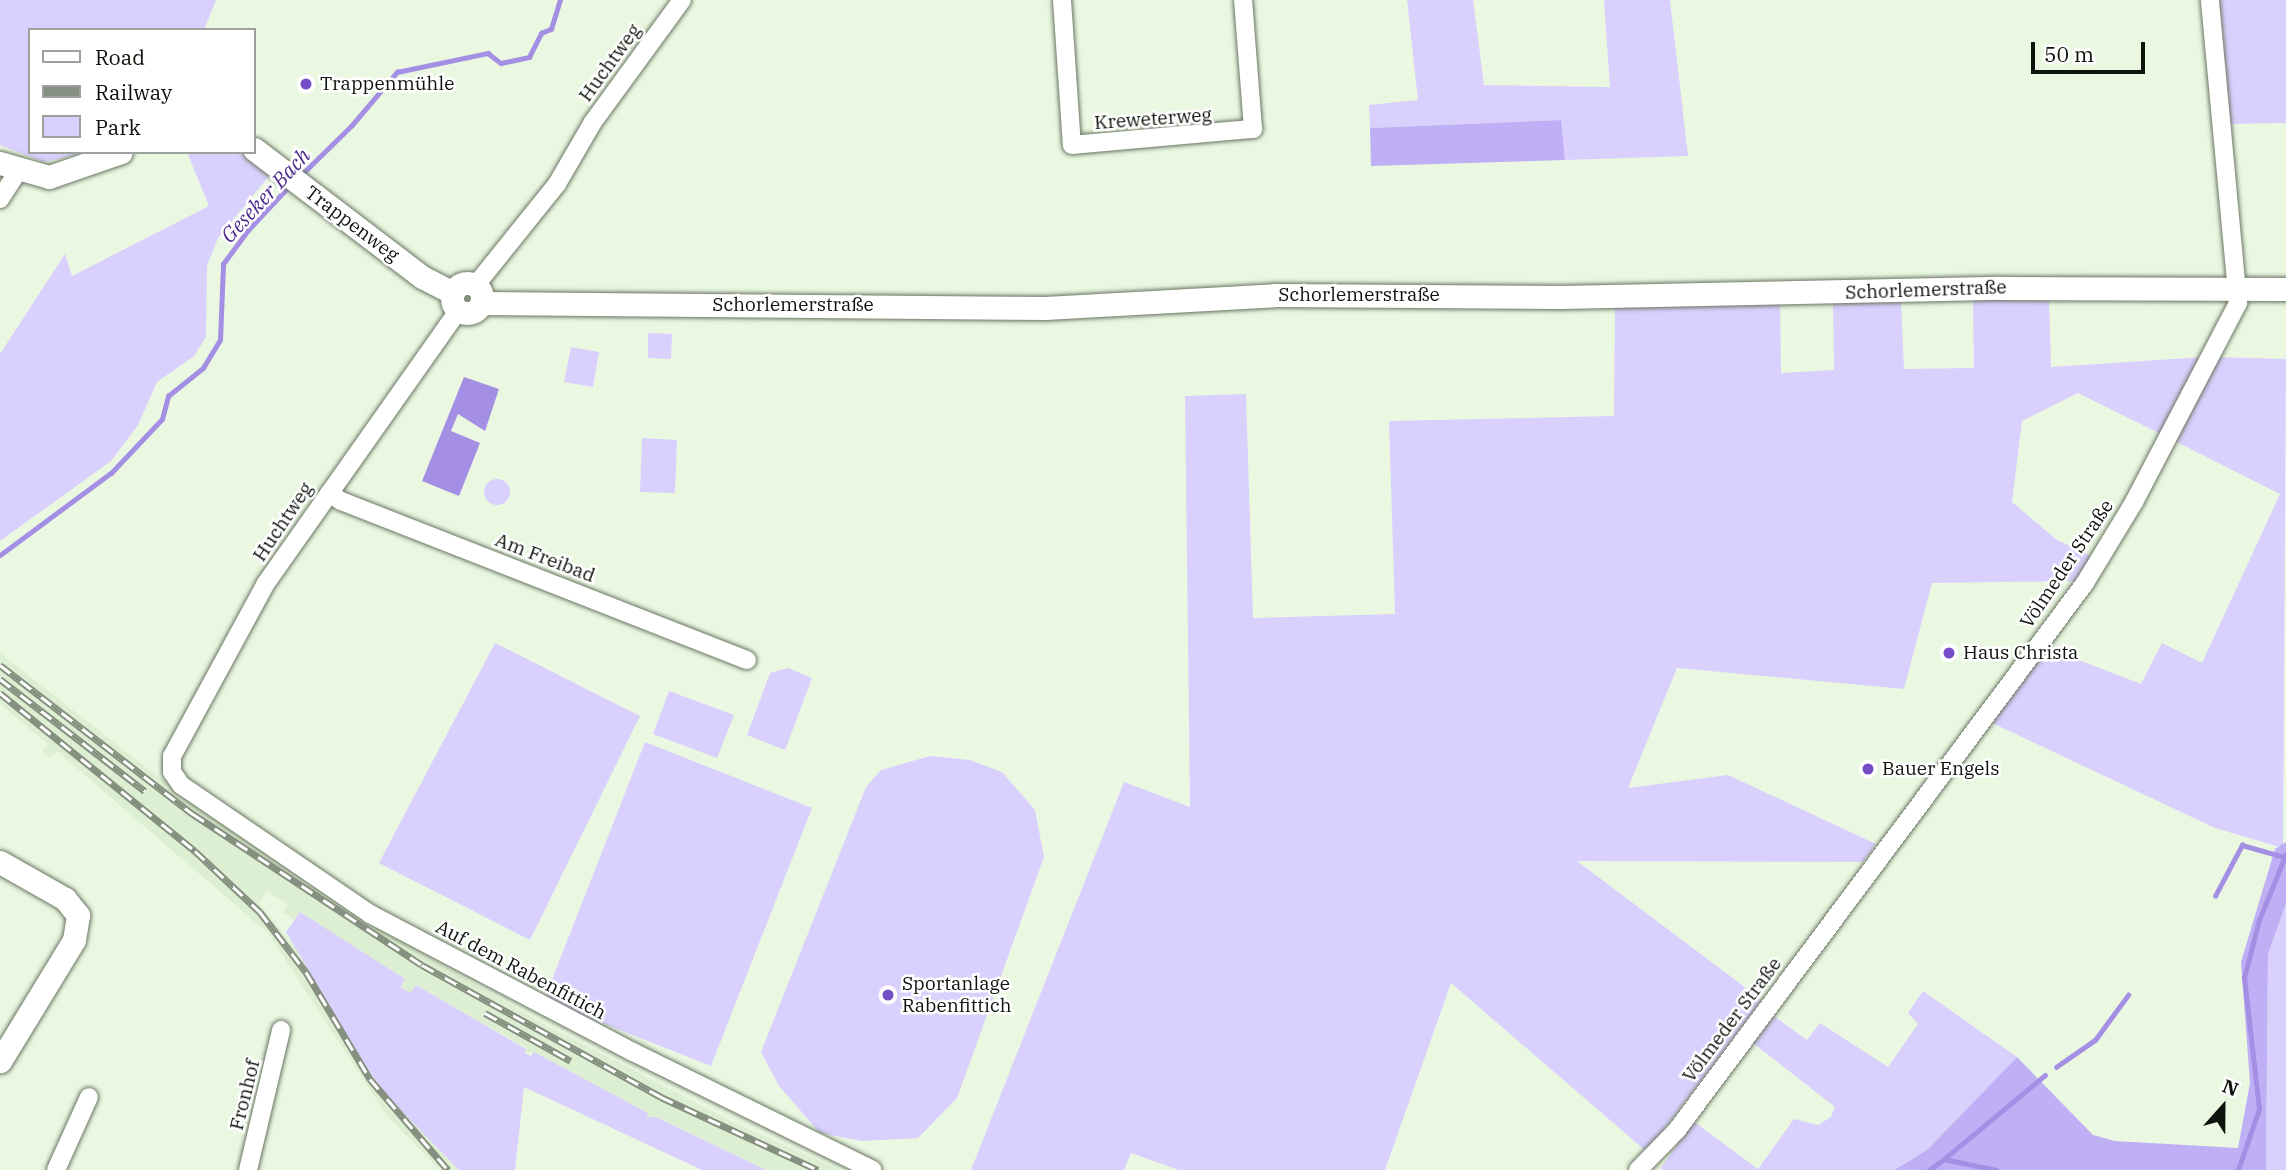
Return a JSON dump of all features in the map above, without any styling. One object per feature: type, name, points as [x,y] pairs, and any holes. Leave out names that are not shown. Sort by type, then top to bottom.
[{"type":"street","name":"Huchtweg","points":[[478,294],[557,184],[593,122],[681,0]]},
{"type":"street","name":"Kreweterweg","points":[[1062,0],[1072,145],[1253,129],[1244,0]]},
{"type":"street","name":"Völmeder Straße","points":[[1638,1170],[1677,1130],[2085,583],[2134,502],[2238,303],[2210,0]]},
{"type":"street","name":"Trappenweg","points":[[256,151],[455,302]]},
{"type":"street","points":[[0,199],[9,167],[38,176],[64,175],[116,154]]},
{"type":"street","name":"Schorlemerstraße","points":[[455,302],[462,284],[478,294],[1045,308],[1275,295],[1560,297],[2131,287],[2238,291],[2286,289]]},
{"type":"street","name":"Huchtweg","points":[[172,772],[172,756],[265,585],[455,302]]},
{"type":"street","name":"Am Freibad","points":[[329,493],[341,501],[747,660]]},
{"type":"street","name":"Auf dem Rabenfittich","points":[[172,772],[181,785],[370,914],[622,1046],[873,1170]]},
{"type":"street","points":[[0,862],[73,906],[78,915],[74,940],[0,1061]]},
{"type":"street","name":"Fronhof","points":[[248,1170],[281,1030]]},
{"type":"street","points":[[56,1170],[89,1097]]},
{"type":"shaded area","points":[[1561,120],[1565,160],[1371,166],[1370,128]]},
{"type":"shaded area","points":[[464,377],[499,389],[485,431],[458,414],[451,431],[480,443],[459,496],[422,481]]},
{"type":"shaded area","points":[[0,653],[185,798],[372,924],[540,1022],[733,1122],[839,1170],[766,1170],[657,1117],[646,1117],[648,1113],[533,1053],[525,1052],[526,1048],[416,985],[411,993],[401,987],[405,980],[299,913],[294,920],[283,912],[288,904],[267,891],[259,903],[308,963],[385,1094],[459,1170],[440,1170],[387,1116],[268,933],[57,751],[50,758],[42,751],[48,744],[0,704]]},
{"type":"shaded area","points":[[2286,842],[2286,904],[2268,954],[2266,1170],[1894,1170],[1927,1150],[2017,1057],[2093,1135],[2115,1141],[2238,1148],[2250,1083],[2241,962],[2275,849]]},
{"type":"green space","points":[[0,0],[216,0],[205,28],[28,28],[28,154],[79,154],[44,162],[0,145]]},
{"type":"green space","points":[[1407,0],[1473,0],[1484,85],[1610,87],[1604,0],[1670,0],[1688,156],[1565,160],[1560,120],[1370,128],[1369,105],[1418,100]]},
{"type":"green space","points":[[2218,0],[2286,0],[2286,123],[2227,124]]},
{"type":"green space","points":[[188,154],[241,154],[269,176],[218,238],[207,266],[206,337],[194,356],[157,382],[138,425],[111,461],[0,541],[0,354],[65,254],[72,276],[209,206]]},
{"type":"green space","points":[[1780,298],[1781,373],[1834,370],[1833,302],[1901,301],[1904,369],[1974,368],[1973,300],[2049,299],[2051,367],[2204,357],[2163,435],[2078,393],[2022,421],[2012,502],[2057,540],[2095,558],[2079,581],[1932,583],[1904,689],[1677,668],[1628,788],[1728,775],[1876,844],[1863,862],[1577,861],[1762,1000],[1647,1152],[1451,983],[1385,1170],[1179,1170],[1131,1153],[1124,1170],[971,1170],[1124,782],[1190,807],[1185,396],[1246,394],[1253,618],[1395,614],[1389,421],[1614,416],[1615,302]]},
{"type":"green space","points":[[648,333],[672,334],[671,359],[648,358]]},
{"type":"green space","points":[[571,347],[599,352],[593,387],[564,382]]},
{"type":"green space","points":[[2214,357],[2286,359],[2283,848],[2215,828],[1988,721],[2045,647],[2141,684],[2162,643],[2202,663],[2280,494],[2171,439]]},
{"type":"green space","points":[[642,438],[677,440],[675,493],[640,492]]},
{"type":"green space","points":[[497,479],[506,483],[510,492],[506,501],[497,505],[488,501],[484,492],[488,483]]},
{"type":"green space","points":[[495,643],[640,716],[530,940],[379,863]]},
{"type":"green space","points":[[788,668],[812,678],[785,750],[747,735],[770,673]]},
{"type":"green space","points":[[669,691],[734,715],[717,758],[653,734]]},
{"type":"green space","points":[[645,742],[812,808],[711,1066],[544,1000]]},
{"type":"green space","name":"Sportanlage Rabenfittich","points":[[930,756],[970,760],[1002,772],[1035,810],[1044,857],[957,1098],[918,1138],[862,1141],[820,1133],[779,1086],[761,1052],[866,787],[881,770]]},
{"type":"green space","points":[[2286,904],[2286,1170],[2266,1170],[2268,954]]},
{"type":"green space","points":[[300,912],[405,979],[401,987],[410,993],[416,985],[526,1049],[525,1053],[531,1056],[534,1052],[648,1113],[647,1117],[656,1117],[766,1170],[702,1170],[524,1087],[515,1170],[459,1170],[385,1094],[362,1061],[286,932]]},
{"type":"green space","points":[[1923,991],[2017,1057],[1927,1150],[1894,1170],[1663,1170],[1661,1168],[1693,1121],[1758,1169],[1794,1119],[1818,1125],[1831,1117],[1835,1107],[1753,1043],[1774,1016],[1807,1040],[1820,1023],[1888,1067],[1918,1024],[1908,1013]]},
{"type":"waterway","name":"Geseker Bach","points":[[300,176],[352,125],[397,72],[488,53],[501,63],[529,57],[541,33],[551,29],[560,0]]},
{"type":"waterway","name":"Geseker Bach","points":[[0,555],[111,473],[162,419],[168,396],[203,368],[220,340],[223,264],[248,230],[291,184]]},
{"type":"waterway","points":[[2215,896],[2242,845],[2285,857]]},
{"type":"waterway","points":[[2238,1170],[2259,1109],[2244,978],[2259,920],[2286,854]]},
{"type":"waterway","points":[[2056,1067],[2095,1040],[2128,995]]},
{"type":"waterway","points":[[1944,1159],[2045,1075]]},
{"type":"waterway","points":[[1929,1170],[1944,1159],[1996,1170]]},
{"type":"railway","points":[[0,665],[193,814],[422,965],[661,1097],[818,1170]]},
{"type":"railway","points":[[0,679],[145,791]]},
{"type":"railway","points":[[0,693],[195,851],[260,912],[306,972],[370,1079],[448,1170]]},
{"type":"railway","points":[[485,1013],[571,1061]]},
{"type":"place","name":"Trappenmühle","points":[[306,84]]},
{"type":"place","name":"Haus Christa","points":[[1949,653]]},
{"type":"place","name":"Bauer Engels","points":[[1868,769]]},
{"type":"place","name":"Sportanlage Rabenfittich","points":[[888,995]]}]
